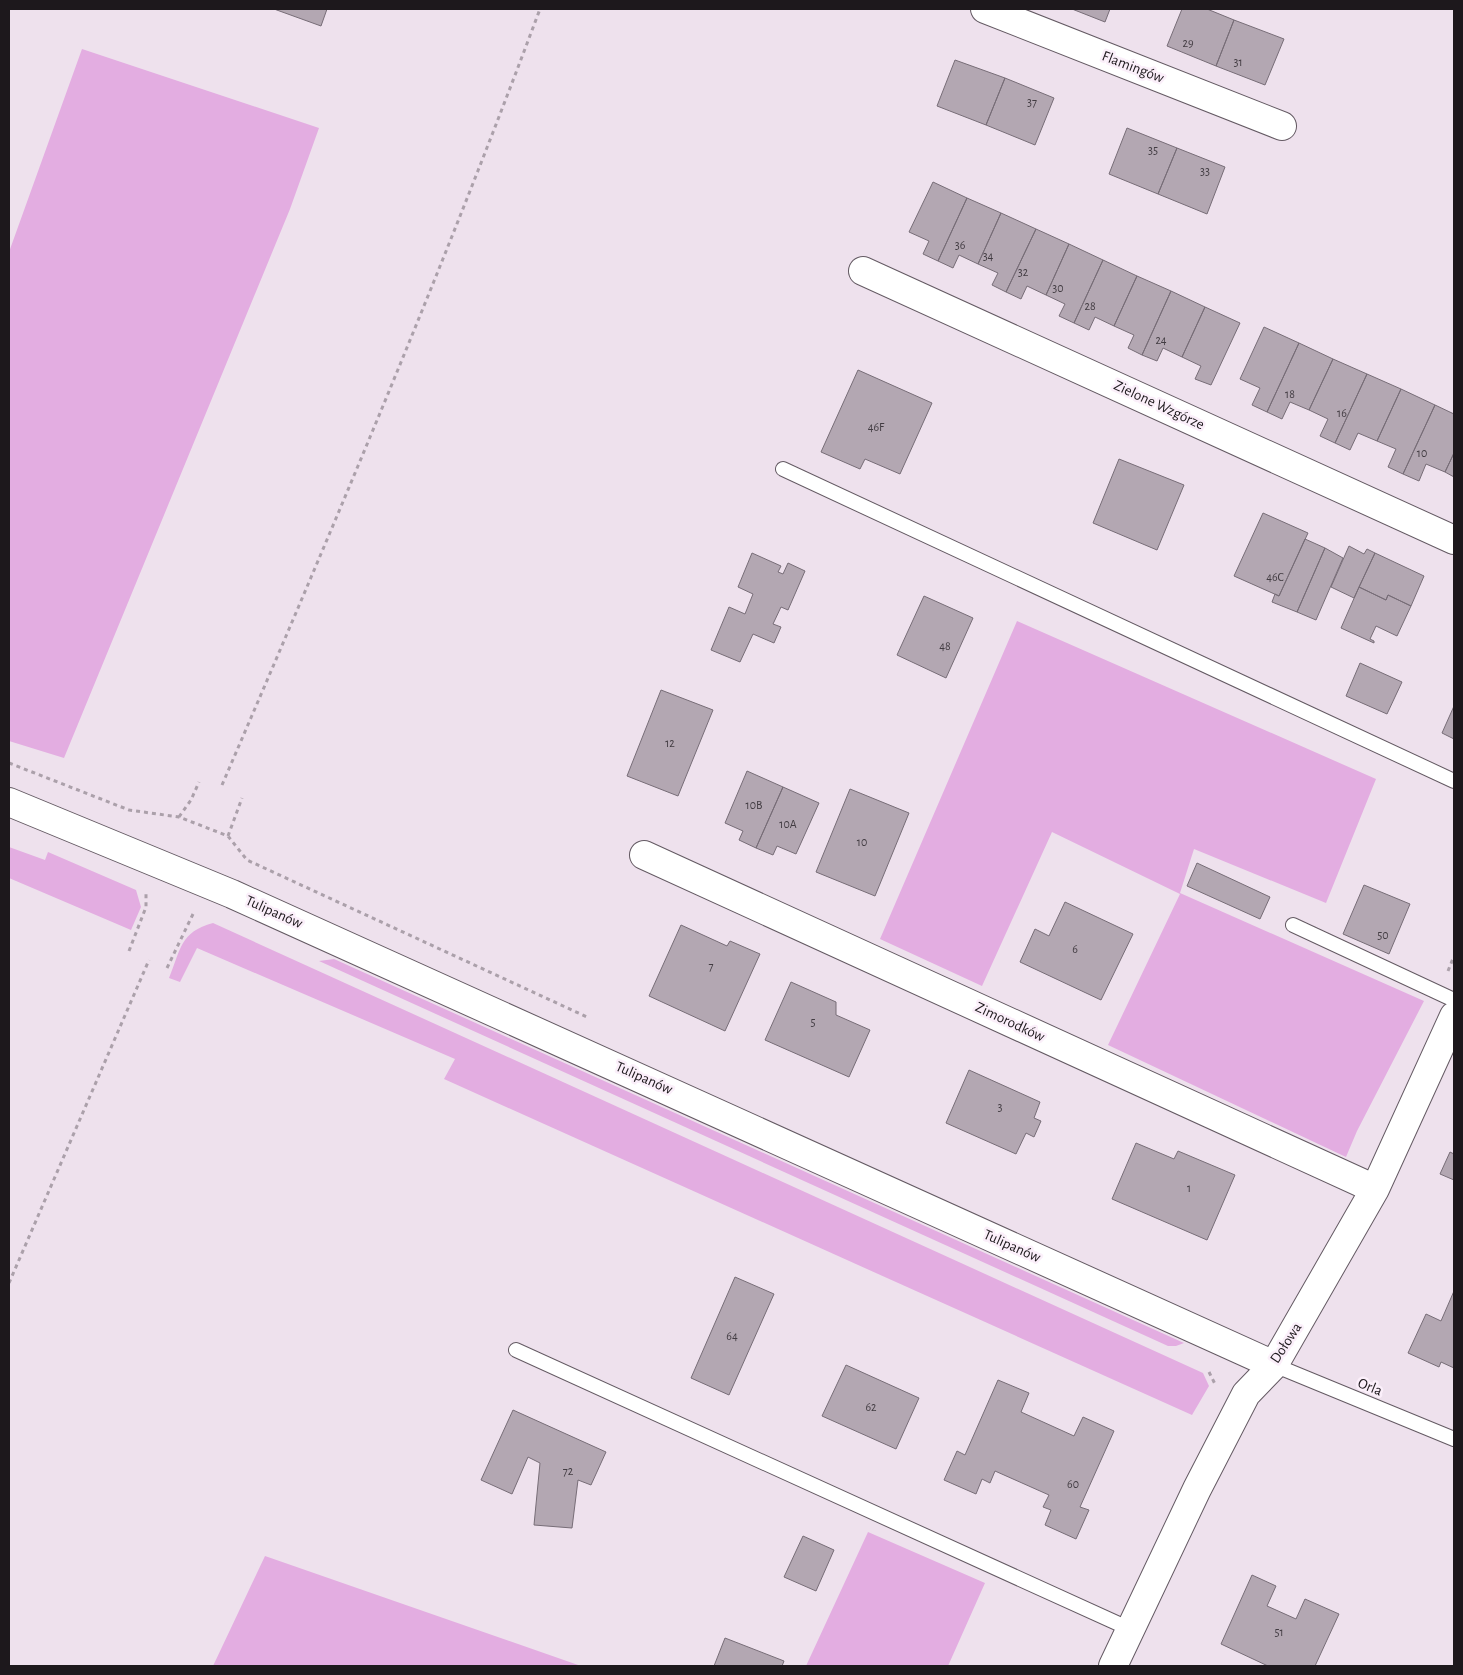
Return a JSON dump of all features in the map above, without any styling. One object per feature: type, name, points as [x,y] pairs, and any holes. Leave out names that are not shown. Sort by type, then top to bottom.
[{"type":"street","name":"Flamingów","points":[[985,9],[1282,126]]},
{"type":"street","name":"Zielone Wzgórze","points":[[863,270],[1454,540]]},
{"type":"street","name":"Tulipanów","points":[[9,802],[232,894],[1274,1365]]},
{"type":"street","name":"Zimorodków","points":[[644,855],[1375,1189]]},
{"type":"street","name":"Dołowa","points":[[1113,1666],[1197,1489],[1246,1394],[1274,1365],[1375,1189],[1447,1053],[1454,1016]]},
{"type":"lane","points":[[784,469],[1454,781]]},
{"type":"lane","points":[[1293,925],[1454,1000]]},
{"type":"lane","points":[[516,1350],[1130,1629]]},
{"type":"lane","name":"Orla","points":[[1274,1365],[1454,1439]]},
{"type":"path","points":[[222,785],[340,511],[504,105],[540,9]]},
{"type":"path","points":[[9,763],[129,810],[179,817],[228,836],[247,860],[592,1019]]},
{"type":"path","points":[[179,817],[191,800],[199,782]]},
{"type":"path","points":[[228,836],[242,798]]},
{"type":"path","points":[[129,951],[146,907],[146,894]]},
{"type":"path","points":[[167,968],[193,914]]},
{"type":"path","points":[[1438,992],[1454,956]]},
{"type":"path","points":[[9,1283],[149,960]]},
{"type":"path","points":[[1204,1333],[1190,1360],[1209,1370],[1215,1385],[1212,1391]]},
{"type":"shaded area","points":[[82,49],[319,128],[290,209],[64,758],[9,741],[9,252]]},
{"type":"shaded area","points":[[1017,621],[1376,779],[1326,903],[1194,849],[1180,893],[1424,1001],[1357,1131],[1346,1157],[1108,1045],[1180,894],[1052,832],[982,986],[880,939]]},
{"type":"shaded area","points":[[9,847],[45,860],[48,852],[136,890],[141,907],[131,930],[9,878]]},
{"type":"shaded area","points":[[213,923],[1203,1373],[1209,1386],[1192,1415],[444,1079],[455,1059],[197,948],[180,982],[169,978],[183,943],[194,931]]},
{"type":"shaded area","points":[[334,959],[1184,1343],[1168,1346],[319,961]]},
{"type":"shaded area","points":[[868,1532],[985,1583],[948,1666],[806,1666]]},
{"type":"shaded area","points":[[265,1556],[581,1666],[213,1666]]},
{"type":"building","points":[[274,9],[327,9],[321,26]]},
{"type":"building","points":[[1072,9],[1110,9],[1105,22]]},
{"type":"building","points":[[1182,9],[1207,9],[1234,20],[1216,66],[1167,46]]},
{"type":"building","points":[[1234,20],[1284,39],[1265,85],[1216,66]]},
{"type":"building","points":[[955,60],[1005,78],[986,125],[937,106]]},
{"type":"building","points":[[1005,78],[1054,98],[1035,145],[986,125]]},
{"type":"building","points":[[1127,128],[1177,148],[1158,194],[1109,174]]},
{"type":"building","points":[[1177,148],[1225,167],[1207,214],[1158,194]]},
{"type":"building","points":[[933,182],[967,198],[938,261],[923,254],[929,241],[909,232]]},
{"type":"building","points":[[967,198],[1001,213],[978,264],[959,255],[953,268],[938,261]]},
{"type":"building","points":[[1001,213],[1036,229],[1006,292],[992,285],[998,273],[978,264]]},
{"type":"building","points":[[1036,229],[1069,244],[1046,295],[1027,286],[1021,299],[1006,292]]},
{"type":"building","points":[[1069,244],[1103,260],[1074,323],[1059,316],[1065,304],[1046,295]]},
{"type":"building","points":[[1103,260],[1137,276],[1114,326],[1095,317],[1089,330],[1074,323]]},
{"type":"building","points":[[1137,276],[1171,291],[1142,355],[1128,348],[1134,335],[1114,326]]},
{"type":"building","points":[[1171,291],[1205,307],[1182,357],[1163,348],[1157,361],[1142,355]]},
{"type":"building","points":[[1205,307],[1240,323],[1211,385],[1195,379],[1201,366],[1182,357]]},
{"type":"building","points":[[1264,327],[1299,343],[1267,412],[1252,405],[1260,388],[1240,379]]},
{"type":"building","points":[[1299,343],[1333,359],[1309,410],[1290,402],[1282,419],[1267,412]]},
{"type":"building","points":[[1333,359],[1367,374],[1335,443],[1320,436],[1328,419],[1309,410]]},
{"type":"building","points":[[858,370],[932,403],[900,474],[865,459],[860,469],[821,452]]},
{"type":"building","points":[[1367,374],[1401,389],[1377,441],[1358,433],[1350,450],[1335,443]]},
{"type":"building","points":[[1401,389],[1435,405],[1403,474],[1388,467],[1396,449],[1377,441]]},
{"type":"building","points":[[1435,405],[1454,414],[1454,453],[1445,472],[1426,464],[1419,481],[1403,474]]},
{"type":"building","points":[[1454,453],[1454,477],[1445,472]]},
{"type":"building","points":[[1119,459],[1184,485],[1157,550],[1093,523]]},
{"type":"building","points":[[1263,513],[1308,533],[1279,596],[1234,576]]},
{"type":"building","points":[[1305,539],[1325,548],[1297,612],[1272,602],[1275,594],[1279,596]]},
{"type":"building","points":[[1349,546],[1364,554],[1367,549],[1375,553],[1354,598],[1331,587]]},
{"type":"building","points":[[1325,548],[1343,558],[1316,620],[1297,612]]},
{"type":"building","points":[[752,553],[781,566],[778,572],[783,574],[788,563],[805,571],[788,610],[781,607],[773,624],[781,627],[774,643],[753,634],[740,662],[711,650],[729,607],[745,614],[753,594],[738,587]]},
{"type":"building","points":[[1375,553],[1424,576],[1411,606],[1388,595],[1386,600],[1359,587]]},
{"type":"building","points":[[1359,587],[1386,600],[1388,595],[1411,606],[1397,636],[1376,626],[1370,639],[1374,643],[1341,628]]},
{"type":"building","points":[[924,596],[973,618],[946,678],[897,655]]},
{"type":"building","points":[[1360,663],[1402,682],[1387,714],[1346,696]]},
{"type":"building","points":[[661,690],[713,710],[678,796],[627,776]]},
{"type":"building","points":[[1454,706],[1454,739],[1442,733]]},
{"type":"building","points":[[747,771],[783,787],[756,848],[739,840],[743,831],[725,823]]},
{"type":"building","points":[[783,787],[819,803],[796,854],[777,846],[773,855],[756,848]]},
{"type":"building","points":[[850,789],[909,813],[875,896],[816,872]]},
{"type":"building","points":[[1197,863],[1270,897],[1260,919],[1187,886]]},
{"type":"building","points":[[1364,885],[1410,904],[1389,954],[1343,934]]},
{"type":"building","points":[[1065,902],[1133,934],[1101,1000],[1020,962],[1035,929],[1049,936]]},
{"type":"building","points":[[681,925],[727,946],[730,941],[760,954],[725,1031],[649,996]]},
{"type":"building","points":[[791,982],[836,1002],[836,1015],[870,1030],[849,1077],[765,1040]]},
{"type":"building","points":[[969,1070],[1040,1102],[1034,1118],[1041,1121],[1034,1137],[1026,1133],[1016,1154],[946,1123]]},
{"type":"building","points":[[1136,1143],[1174,1159],[1178,1151],[1235,1175],[1207,1240],[1112,1199]]},
{"type":"building","points":[[1450,1152],[1454,1154],[1454,1180],[1440,1174]]},
{"type":"building","points":[[735,1277],[774,1294],[729,1395],[691,1378]]},
{"type":"building","points":[[1454,1291],[1454,1368],[1441,1362],[1439,1367],[1408,1353],[1426,1314],[1441,1321]]},
{"type":"building","points":[[846,1365],[919,1398],[896,1449],[822,1416]]},
{"type":"building","points":[[998,1380],[1029,1393],[1021,1412],[1074,1436],[1083,1417],[1114,1431],[1080,1507],[1089,1510],[1076,1539],[1045,1525],[1051,1510],[1043,1507],[1049,1495],[995,1471],[990,1483],[982,1479],[976,1494],[944,1480],[957,1451],[965,1455]]},
{"type":"building","points":[[513,1410],[606,1452],[591,1485],[578,1480],[572,1528],[534,1525],[540,1463],[528,1457],[512,1494],[481,1480]]},
{"type":"building","points":[[803,1536],[834,1550],[816,1591],[784,1577]]},
{"type":"building","points":[[1252,1575],[1276,1586],[1267,1606],[1296,1619],[1305,1599],[1339,1614],[1315,1666],[1268,1666],[1221,1644]]},
{"type":"building","points":[[725,1638],[784,1661],[782,1666],[714,1666]]}]
